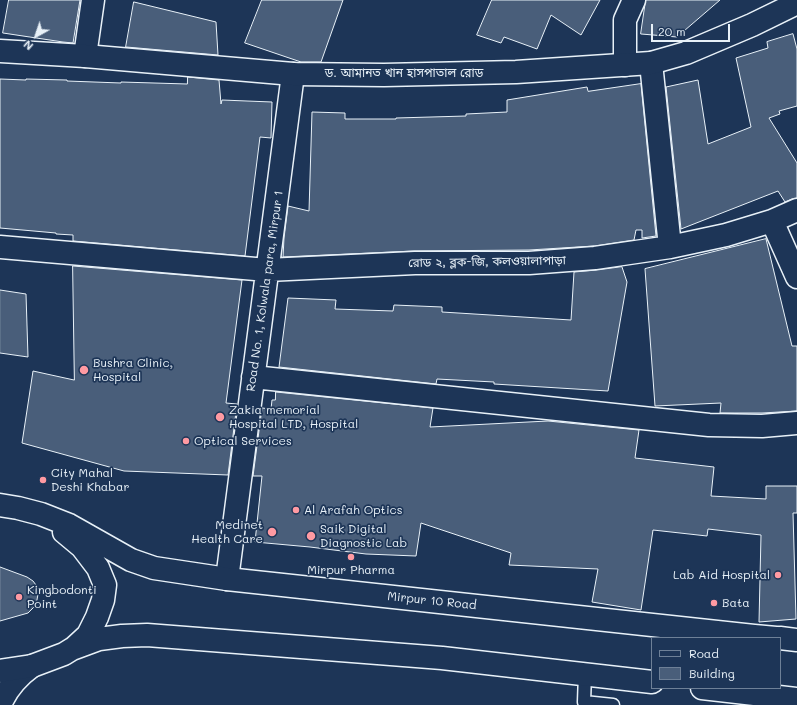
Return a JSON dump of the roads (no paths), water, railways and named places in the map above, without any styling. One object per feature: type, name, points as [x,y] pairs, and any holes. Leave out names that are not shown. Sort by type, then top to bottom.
[{"type":"street","points":[[85,56],[93,0]]},
{"type":"street","points":[[625,65],[625,20],[634,0]]},
{"type":"street","name":"ড. আমানত খান হাসপাতাল রোড","points":[[0,51],[85,56],[293,74],[516,72],[651,63],[686,53],[752,25],[797,3]]},
{"type":"street","points":[[651,63],[670,247]]},
{"type":"street","name":"Road No. 1, Kolwala para, Mirpur 1","points":[[227,578],[293,74]]},
{"type":"street","name":"রোড ২, ব্লক-জি, কলওয়ালাপাড়া","points":[[0,247],[267,270],[415,263],[529,263],[595,258],[670,247],[726,235],[772,221],[797,210]]},
{"type":"street","points":[[772,221],[797,277]]},
{"type":"street","points":[[253,377],[709,425],[762,426],[797,423]]},
{"type":"street","points":[[0,505],[41,514],[82,547],[98,568],[105,585],[103,600],[88,635],[72,650]]},
{"type":"street","name":"Mirpur 10 Road","points":[[41,514],[68,525],[131,560],[154,568],[227,578],[763,637]]},
{"type":"street","points":[[0,671],[32,666],[99,639],[147,635],[442,658],[651,682]]},
{"type":"street","points":[[781,638],[797,640]]},
{"type":"street","points":[[0,705],[12,683],[32,666]]},
{"type":"street","points":[[711,689],[797,699]]},
{"type":"lane","points":[[585,674],[584,702],[613,705]]},
{"type":"place","name":"Bushra Clinic, Hospital","points":[[84,370]]},
{"type":"place","name":"Zakia memorial Hospital LTD, Hospital","points":[[220,417]]},
{"type":"place","name":"Optical Services","points":[[186,441]]},
{"type":"place","name":"City Mahal Deshi Khabar","points":[[43,480]]},
{"type":"place","name":"Al Arafah Optics","points":[[296,510]]},
{"type":"place","name":"Medinet Health Care","points":[[272,532]]},
{"type":"place","name":"Saik Digital Diagnostic Lab","points":[[311,536]]},
{"type":"place","name":"Mirpur Pharma","points":[[351,557]]},
{"type":"place","name":"Lab Aid Hospital","points":[[778,575]]},
{"type":"place","name":"Kingbodonti Point","points":[[19,597]]},
{"type":"place","name":"Bata","points":[[714,603]]}]
